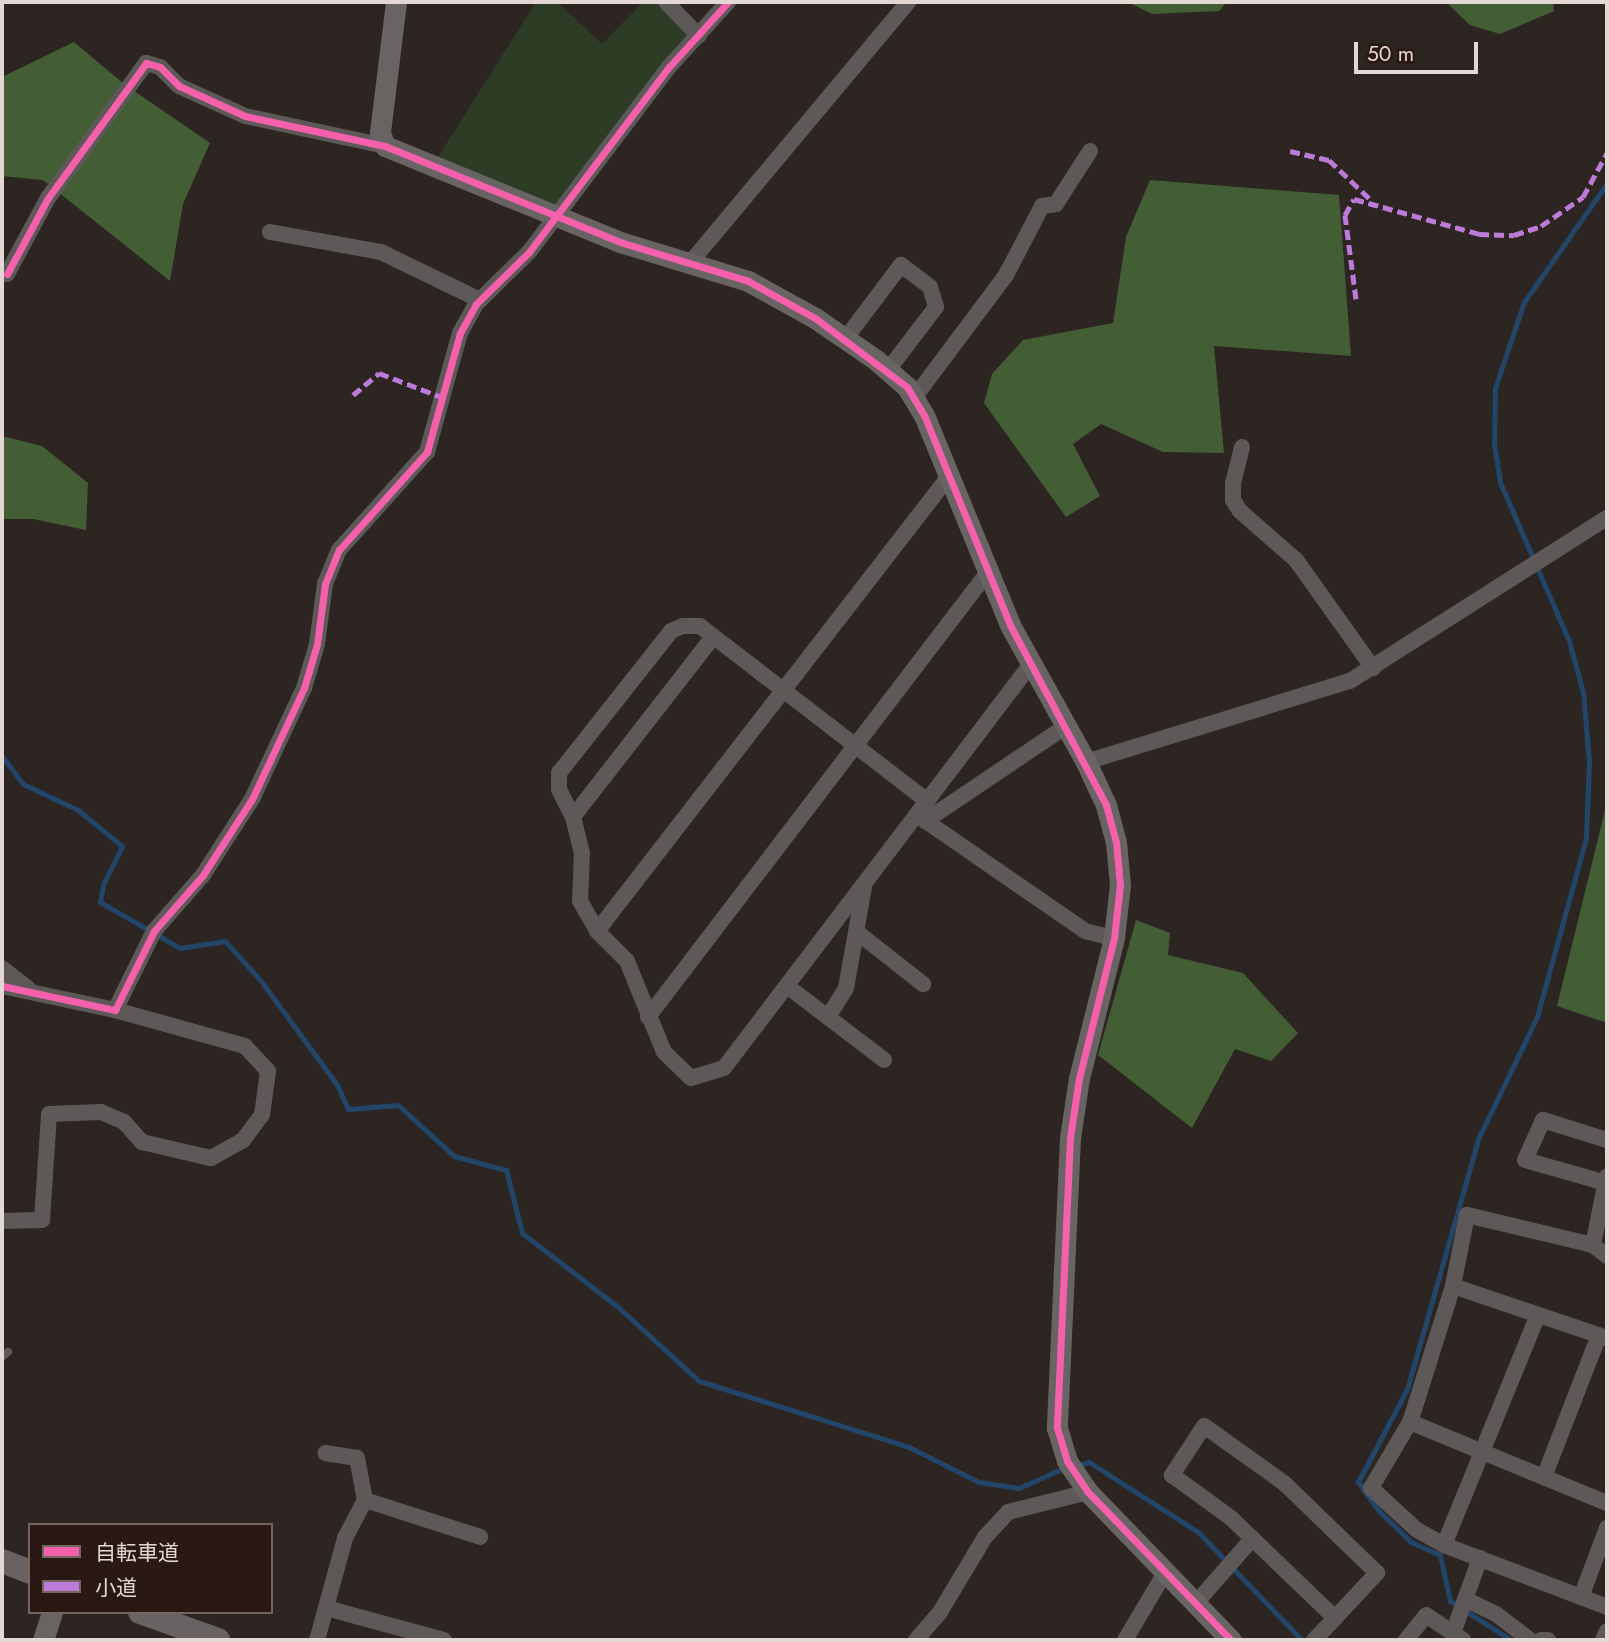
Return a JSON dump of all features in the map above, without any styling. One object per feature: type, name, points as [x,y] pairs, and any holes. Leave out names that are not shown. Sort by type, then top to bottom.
[{"type":"main road","points":[[2,1561],[28,1571]]},
{"type":"main road","points":[[146,1614],[218,1640]]},
{"type":"street","points":[[385,146],[380,132],[396,2]]},
{"type":"street","points":[[666,2],[699,36]]},
{"type":"street","points":[[115,1010],[154,932],[203,874],[251,799],[304,688],[317,645],[325,584],[340,550],[427,452],[460,333],[480,300],[556,218],[669,67],[728,2]]},
{"type":"street","points":[[690,263],[904,3]]},
{"type":"street","points":[[7,274],[48,198],[146,63],[160,67],[178,86],[245,116],[385,146],[556,218],[748,281],[845,339],[888,370],[914,398],[950,475],[988,572],[1031,664],[1086,762],[1106,805],[1116,842],[1120,885],[1114,938],[1079,1077],[1070,1138],[1057,1365],[1057,1428],[1067,1461],[1088,1492],[1231,1640]]},
{"type":"street","points":[[914,398],[1006,275],[1042,206],[1056,204],[1090,151]]},
{"type":"street","points":[[270,232],[381,252],[480,300]]},
{"type":"street","points":[[845,339],[901,265],[930,287],[936,307],[888,370]]},
{"type":"street","points":[[1242,447],[1233,483],[1233,500],[1240,511],[1296,560],[1373,668]]},
{"type":"street","points":[[597,931],[950,475]]},
{"type":"street","points":[[1086,762],[1350,681],[1607,519]]},
{"type":"street","points":[[648,1017],[988,572]]},
{"type":"street","points":[[927,801],[700,625],[671,631],[559,774],[559,789],[573,817],[582,853],[580,901],[597,931],[627,961],[664,1052],[691,1078],[724,1068],[865,884],[921,818],[1065,727]]},
{"type":"street","points":[[573,817],[713,637]]},
{"type":"street","points":[[921,818],[927,801],[1031,664]]},
{"type":"street","points":[[921,818],[1086,931],[1114,938]]},
{"type":"street","points":[[828,1017],[846,988],[865,884]]},
{"type":"street","points":[[858,933],[923,984]]},
{"type":"street","points":[[2,968],[30,990]]},
{"type":"street","points":[[787,986],[884,1060]]},
{"type":"street","points":[[2,988],[30,990],[115,1010],[245,1046],[268,1071],[262,1115],[243,1140],[211,1158],[142,1142],[124,1122],[101,1112],[49,1114],[42,1220],[2,1221]]},
{"type":"street","points":[[1593,1245],[1606,1179],[1525,1160],[1543,1120],[1607,1140]]},
{"type":"street","points":[[1607,1256],[1593,1245],[1467,1215],[1453,1286],[1410,1422],[1371,1488],[1417,1530],[1444,1545],[1607,1607]]},
{"type":"street","points":[[1453,1286],[1603,1336],[1544,1478]]},
{"type":"street","points":[[1444,1545],[1538,1315]]},
{"type":"street","points":[[1410,1422],[1607,1503]]},
{"type":"street","points":[[1314,1640],[1335,1618],[1377,1573],[1284,1483],[1204,1426],[1172,1475],[1253,1538],[1335,1618]]},
{"type":"street","points":[[317,1640],[345,1538],[365,1500],[357,1458],[325,1452]]},
{"type":"street","points":[[916,1640],[940,1612],[985,1538],[1008,1512],[1088,1492]]},
{"type":"street","points":[[365,1500],[480,1537]]},
{"type":"street","points":[[1581,1597],[1607,1528]]},
{"type":"street","points":[[1196,1603],[1253,1538]]},
{"type":"street","points":[[1406,1640],[1426,1615],[1458,1637],[1465,1599],[1480,1558]]},
{"type":"street","points":[[1125,1640],[1166,1572]]},
{"type":"street","points":[[1465,1599],[1496,1614],[1530,1640]]},
{"type":"street","points":[[326,1608],[444,1640]]},
{"type":"street","points":[[43,1640],[51,1614]]},
{"type":"street","points":[[1603,1640],[1607,1631]]},
{"type":"street","points":[[1542,1640],[1548,1640]]},
{"type":"green space","points":[[536,2],[557,2],[602,44],[643,2],[659,2],[690,35],[556,210],[436,160]]},
{"type":"green space","points":[[1128,2],[1227,2],[1219,11],[1152,14]]},
{"type":"green space","points":[[1446,2],[1553,2],[1554,11],[1500,34],[1470,25]]},
{"type":"green space","points":[[74,42],[124,84],[210,143],[183,204],[170,281],[43,180],[2,176],[2,77]]},
{"type":"green space","points":[[1150,180],[1339,195],[1351,356],[1214,346],[1224,453],[1163,452],[1101,424],[1073,444],[1100,496],[1066,517],[984,403],[992,374],[1023,340],[1113,323],[1126,237]]},
{"type":"green space","points":[[2,436],[42,446],[88,483],[86,530],[33,519],[2,519]]},
{"type":"green space","points":[[1607,802],[1607,1023],[1557,1006]]},
{"type":"green space","points":[[1136,920],[1170,933],[1168,955],[1243,973],[1298,1033],[1271,1061],[1235,1049],[1192,1128],[1098,1055]]},
{"type":"waterway","points":[[1511,1640],[1450,1601],[1440,1555],[1411,1542],[1379,1511],[1358,1482],[1407,1389],[1479,1137],[1537,1017],[1586,838],[1589,761],[1583,692],[1569,641],[1500,482],[1494,446],[1495,388],[1524,302],[1607,183]]},
{"type":"waterway","points":[[2,756],[23,784],[78,810],[122,846],[103,885],[100,902],[180,948],[225,941],[261,981],[337,1085],[348,1109],[398,1105],[454,1156],[506,1170],[522,1233],[618,1307],[699,1381],[909,1447],[979,1482],[1019,1488],[1064,1468]]},
{"type":"waterway","points":[[1077,1465],[1089,1462],[1198,1532],[1302,1640]]},
{"type":"marked path","points":[[1290,151],[1329,160],[1371,200]]},
{"type":"marked path","points":[[1356,299],[1345,215],[1354,199],[1479,234],[1514,235],[1541,226],[1583,197],[1607,153]]},
{"type":"marked path","points":[[353,395],[379,373],[444,398]]},
{"type":"cycle path","points":[[2,986],[115,1010],[154,931],[203,875],[252,799],[304,688],[317,644],[325,584],[339,550],[427,452],[460,333],[476,304],[529,252],[669,67],[728,2]]},
{"type":"cycle path","points":[[7,274],[48,198],[146,63],[160,67],[179,86],[245,116],[385,146],[620,242],[748,281],[815,318],[907,387],[924,415],[1010,625],[1106,805],[1116,842],[1120,885],[1114,938],[1079,1078],[1070,1138],[1057,1428],[1067,1461],[1088,1492],[1231,1640]]}]
